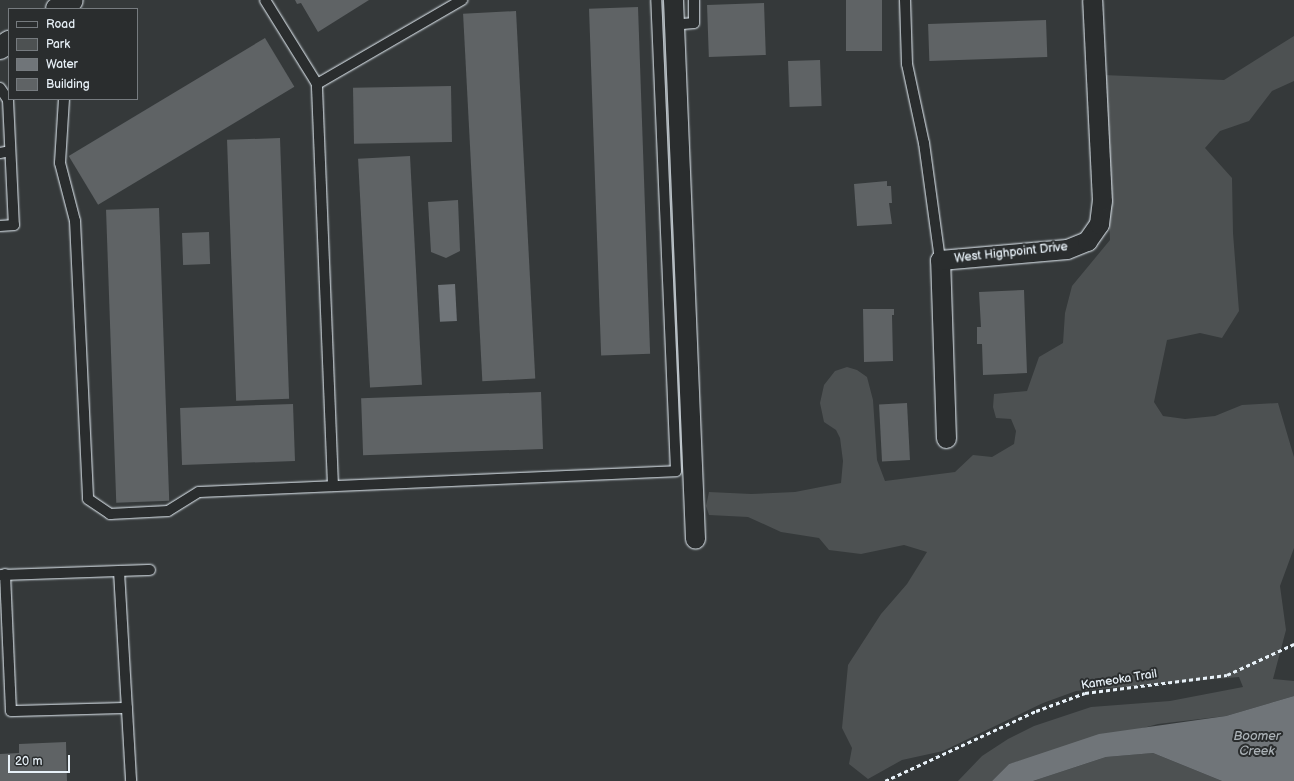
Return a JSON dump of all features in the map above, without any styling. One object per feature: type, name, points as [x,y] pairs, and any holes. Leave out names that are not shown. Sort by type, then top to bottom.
[{"type":"main road","points":[[59,8],[72,0]]},
{"type":"street","points":[[673,0],[666,25],[695,539]]},
{"type":"street","name":"West Highpoint Drive","points":[[946,438],[940,260],[1067,249],[1087,241],[1099,224],[1102,201],[1092,0]]},
{"type":"lane","points":[[265,0],[317,84],[333,486]]},
{"type":"lane","points":[[317,84],[462,0]]},
{"type":"lane","points":[[64,100],[64,126],[60,163],[75,221],[88,499],[110,514],[168,512],[199,492],[676,471],[666,25],[656,0]]},
{"type":"lane","points":[[666,25],[694,23],[694,0]]},
{"type":"lane","points":[[905,0],[907,64],[924,143],[940,260]]},
{"type":"lane","points":[[0,88],[8,100],[5,152],[14,225],[0,226]]},
{"type":"lane","points":[[127,708],[11,711],[2,574],[150,570]]},
{"type":"lane","points":[[119,571],[131,781]]},
{"type":"path","name":"Kameoka Trail","points":[[885,781],[1036,711],[1085,693],[1227,675],[1294,644]]},
{"type":"green space","points":[[1294,36],[1294,81],[1272,91],[1249,121],[1220,131],[1205,148],[1232,178],[1233,233],[1239,311],[1222,338],[1200,333],[1167,340],[1154,402],[1163,416],[1185,419],[1215,416],[1242,405],[1278,403],[1294,457],[1294,548],[1280,586],[1286,630],[1273,679],[1294,681],[1294,696],[1226,716],[1158,724],[1009,764],[992,781],[958,781],[982,756],[1008,739],[1034,726],[1091,707],[1170,701],[1243,687],[1239,677],[1076,691],[1043,703],[943,751],[902,760],[868,779],[849,764],[852,748],[842,728],[848,665],[881,614],[907,584],[927,552],[904,545],[861,554],[829,550],[819,538],[781,532],[748,517],[709,515],[706,506],[709,492],[751,494],[795,492],[841,483],[843,461],[840,438],[836,430],[824,422],[820,403],[824,385],[835,371],[847,367],[857,370],[867,377],[873,400],[877,460],[885,481],[955,472],[973,455],[992,457],[1014,444],[1016,431],[1011,419],[996,418],[993,407],[994,394],[1027,391],[1039,357],[1063,343],[1065,313],[1072,286],[1110,240],[1103,75],[1224,80]]},
{"type":"green space","points":[[1153,753],[1222,781],[1033,781],[1106,757]]},
{"type":"water","points":[[455,284],[457,321],[440,322],[438,285]]},
{"type":"water","name":"Boomer Creek","points":[[1294,696],[1294,781],[1222,781],[1153,753],[1106,757],[1033,781],[992,781],[1009,764],[1099,734],[1226,716]]},
{"type":"building","points":[[295,0],[369,0],[318,32],[301,3],[297,4]]},
{"type":"building","points":[[846,0],[882,0],[882,51],[846,51]]},
{"type":"building","points":[[764,3],[766,55],[709,57],[707,5]]},
{"type":"building","points":[[638,7],[650,354],[601,355],[589,9]]},
{"type":"building","points":[[516,11],[535,378],[482,381],[463,14]]},
{"type":"building","points":[[1046,20],[1047,57],[929,61],[928,24]]},
{"type":"building","points":[[265,38],[294,87],[98,205],[69,156]]},
{"type":"building","points":[[820,60],[822,106],[790,107],[788,61]]},
{"type":"building","points":[[451,86],[452,142],[354,144],[353,88]]},
{"type":"building","points":[[280,138],[289,399],[236,401],[227,140]]},
{"type":"building","points":[[410,156],[422,385],[370,387],[358,159]]},
{"type":"building","points":[[887,181],[887,186],[891,186],[892,203],[889,203],[892,224],[857,226],[854,184]]},
{"type":"building","points":[[458,200],[460,251],[446,258],[431,252],[428,202]]},
{"type":"building","points":[[159,208],[169,501],[116,503],[106,210]]},
{"type":"building","points":[[209,232],[210,264],[183,265],[182,233]]},
{"type":"building","points":[[1024,290],[1027,373],[983,375],[982,344],[977,344],[977,327],[981,327],[979,292]]},
{"type":"building","points":[[863,309],[894,309],[894,315],[892,315],[893,361],[864,362]]},
{"type":"building","points":[[541,392],[543,449],[363,455],[361,398]]},
{"type":"building","points":[[907,403],[910,460],[882,461],[879,404]]},
{"type":"building","points":[[293,404],[295,461],[182,465],[180,408]]},
{"type":"building","points":[[66,742],[67,781],[0,781],[0,754],[19,753],[19,744]]}]
